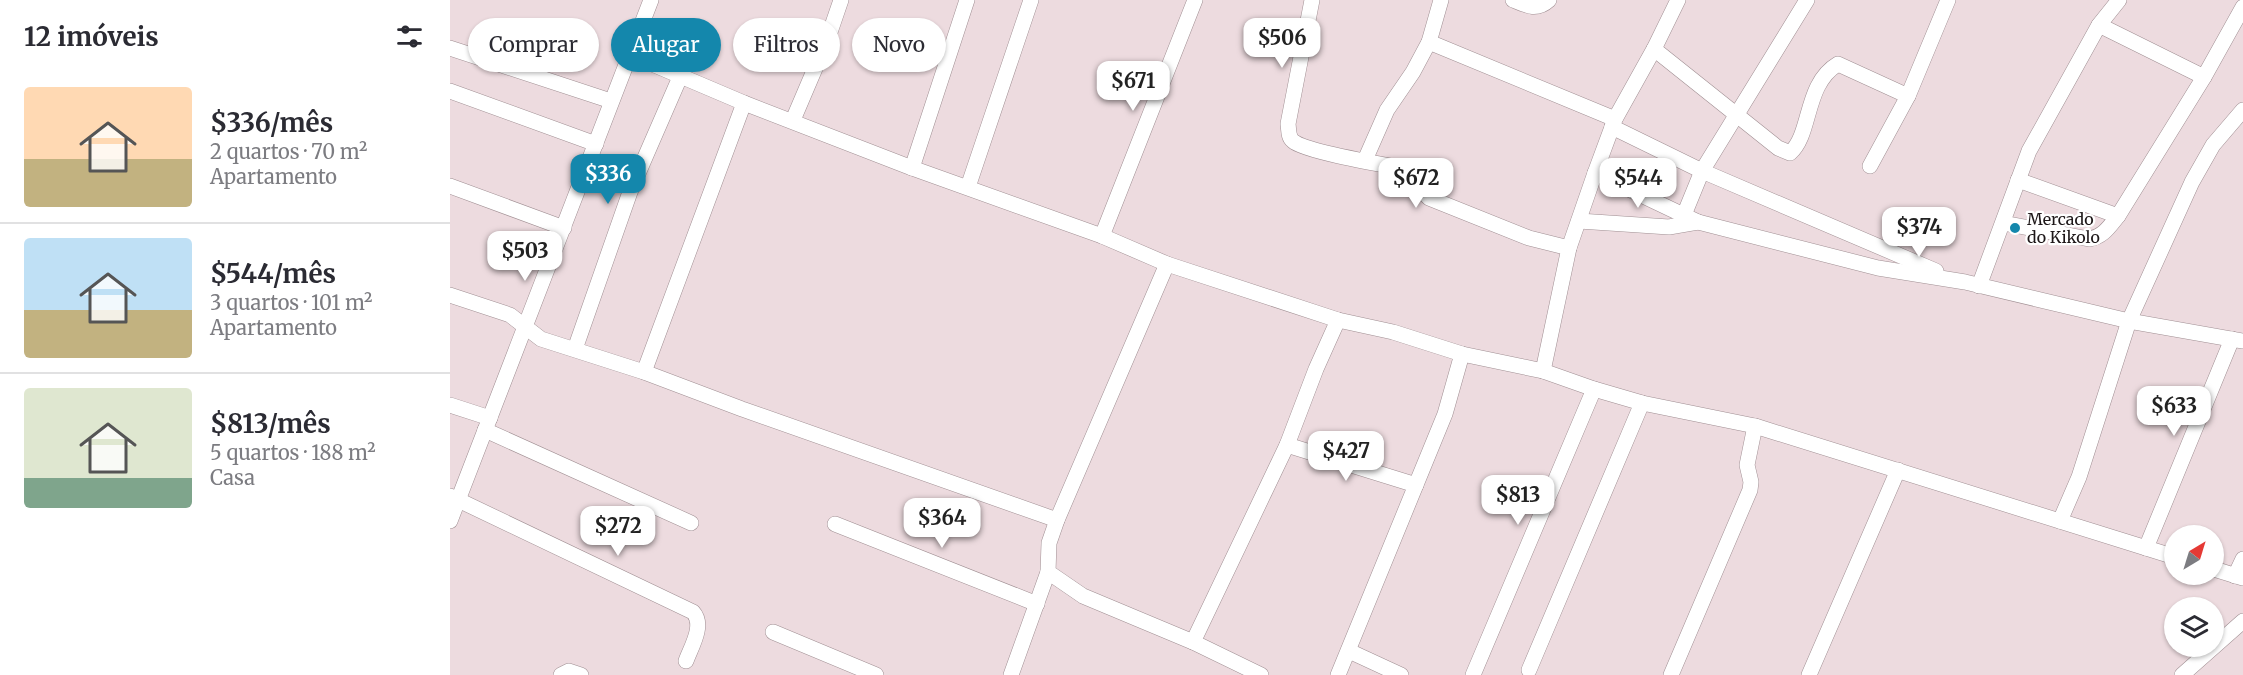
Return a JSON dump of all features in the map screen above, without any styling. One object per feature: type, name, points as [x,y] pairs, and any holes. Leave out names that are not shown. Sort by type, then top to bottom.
[{"type":"street","points":[[645,18],[651,0]]},
{"type":"street","points":[[793,120],[825,45],[841,0]]},
{"type":"street","points":[[912,168],[967,0]]},
{"type":"street","points":[[968,187],[1030,0]]},
{"type":"street","points":[[1102,236],[1195,0]]},
{"type":"street","points":[[1312,0],[1288,124],[1290,139],[1295,143],[1322,152],[1412,170],[1421,178],[1423,192],[1429,198],[1529,238],[1569,248]]},
{"type":"street","points":[[1365,160],[1387,110],[1413,72],[1429,42],[1441,0]]},
{"type":"street","points":[[1513,0],[1532,8],[1548,0]]},
{"type":"street","points":[[1543,371],[1569,248],[1595,173],[1614,123],[1678,0]]},
{"type":"street","points":[[1684,215],[1702,171],[1807,0]]},
{"type":"street","points":[[1870,166],[1908,96],[1948,0]]},
{"type":"street","points":[[1979,286],[2029,151],[2099,25],[2119,0]]},
{"type":"street","points":[[2002,223],[2089,240],[2105,233],[2118,216],[2204,77],[2243,7]]},
{"type":"street","points":[[2099,25],[2204,77]]},
{"type":"street","points":[[1429,42],[1614,123],[1702,171],[1958,281]]},
{"type":"street","points":[[450,48],[611,101]]},
{"type":"street","points":[[1654,49],[1778,148],[1790,153],[1797,147],[1811,100],[1830,69],[1838,64],[1908,96]]},
{"type":"street","points":[[450,521],[454,498],[488,424],[624,72]]},
{"type":"street","points":[[670,72],[912,168],[1102,236],[1167,264],[1338,320],[1393,333],[1462,354],[1543,371],[1642,403],[1755,426],[2164,554]]},
{"type":"street","points":[[575,349],[630,192],[680,76]]},
{"type":"street","points":[[450,91],[596,144]]},
{"type":"street","points":[[644,372],[744,103]]},
{"type":"street","points":[[2060,521],[2079,477],[2129,321],[2192,182],[2213,146],[2243,110]]},
{"type":"street","points":[[1595,173],[1698,222],[1878,268],[1958,281],[2129,321],[2237,340],[2146,548]]},
{"type":"street","points":[[2018,180],[2118,216]]},
{"type":"street","points":[[450,186],[564,228]]},
{"type":"street","points":[[1578,221],[1669,227],[1698,222]]},
{"type":"street","points":[[1011,675],[1048,572],[1049,543],[1057,520],[1167,264]]},
{"type":"street","points":[[450,295],[510,315],[539,338],[644,372],[753,413],[1057,520]]},
{"type":"street","points":[[1193,642],[1287,445],[1316,369],[1338,320]]},
{"type":"street","points":[[1338,675],[1445,414],[1462,354]]},
{"type":"street","points":[[1473,675],[1594,389]]},
{"type":"street","points":[[1529,670],[1642,403]]},
{"type":"street","points":[[450,405],[691,523]]},
{"type":"street","points":[[1671,675],[1750,490],[1751,482],[1747,465],[1755,426]]},
{"type":"street","points":[[1287,445],[1416,485]]},
{"type":"street","points":[[1809,675],[1898,470]]},
{"type":"street","points":[[454,498],[693,612],[698,626],[686,661]]},
{"type":"street","points":[[835,524],[1037,604]]},
{"type":"street","points":[[2224,572],[2239,577],[2243,559]]},
{"type":"street","points":[[1048,572],[1083,596],[1193,642],[1261,675]]},
{"type":"street","points":[[2182,675],[2243,621]]},
{"type":"street","points":[[773,632],[876,675]]},
{"type":"street","points":[[1348,651],[1401,675]]},
{"type":"street","points":[[561,675],[568,671],[581,675]]},
{"type":"place","name":"Mercado do Kikolo","points":[[2015,228]]}]
